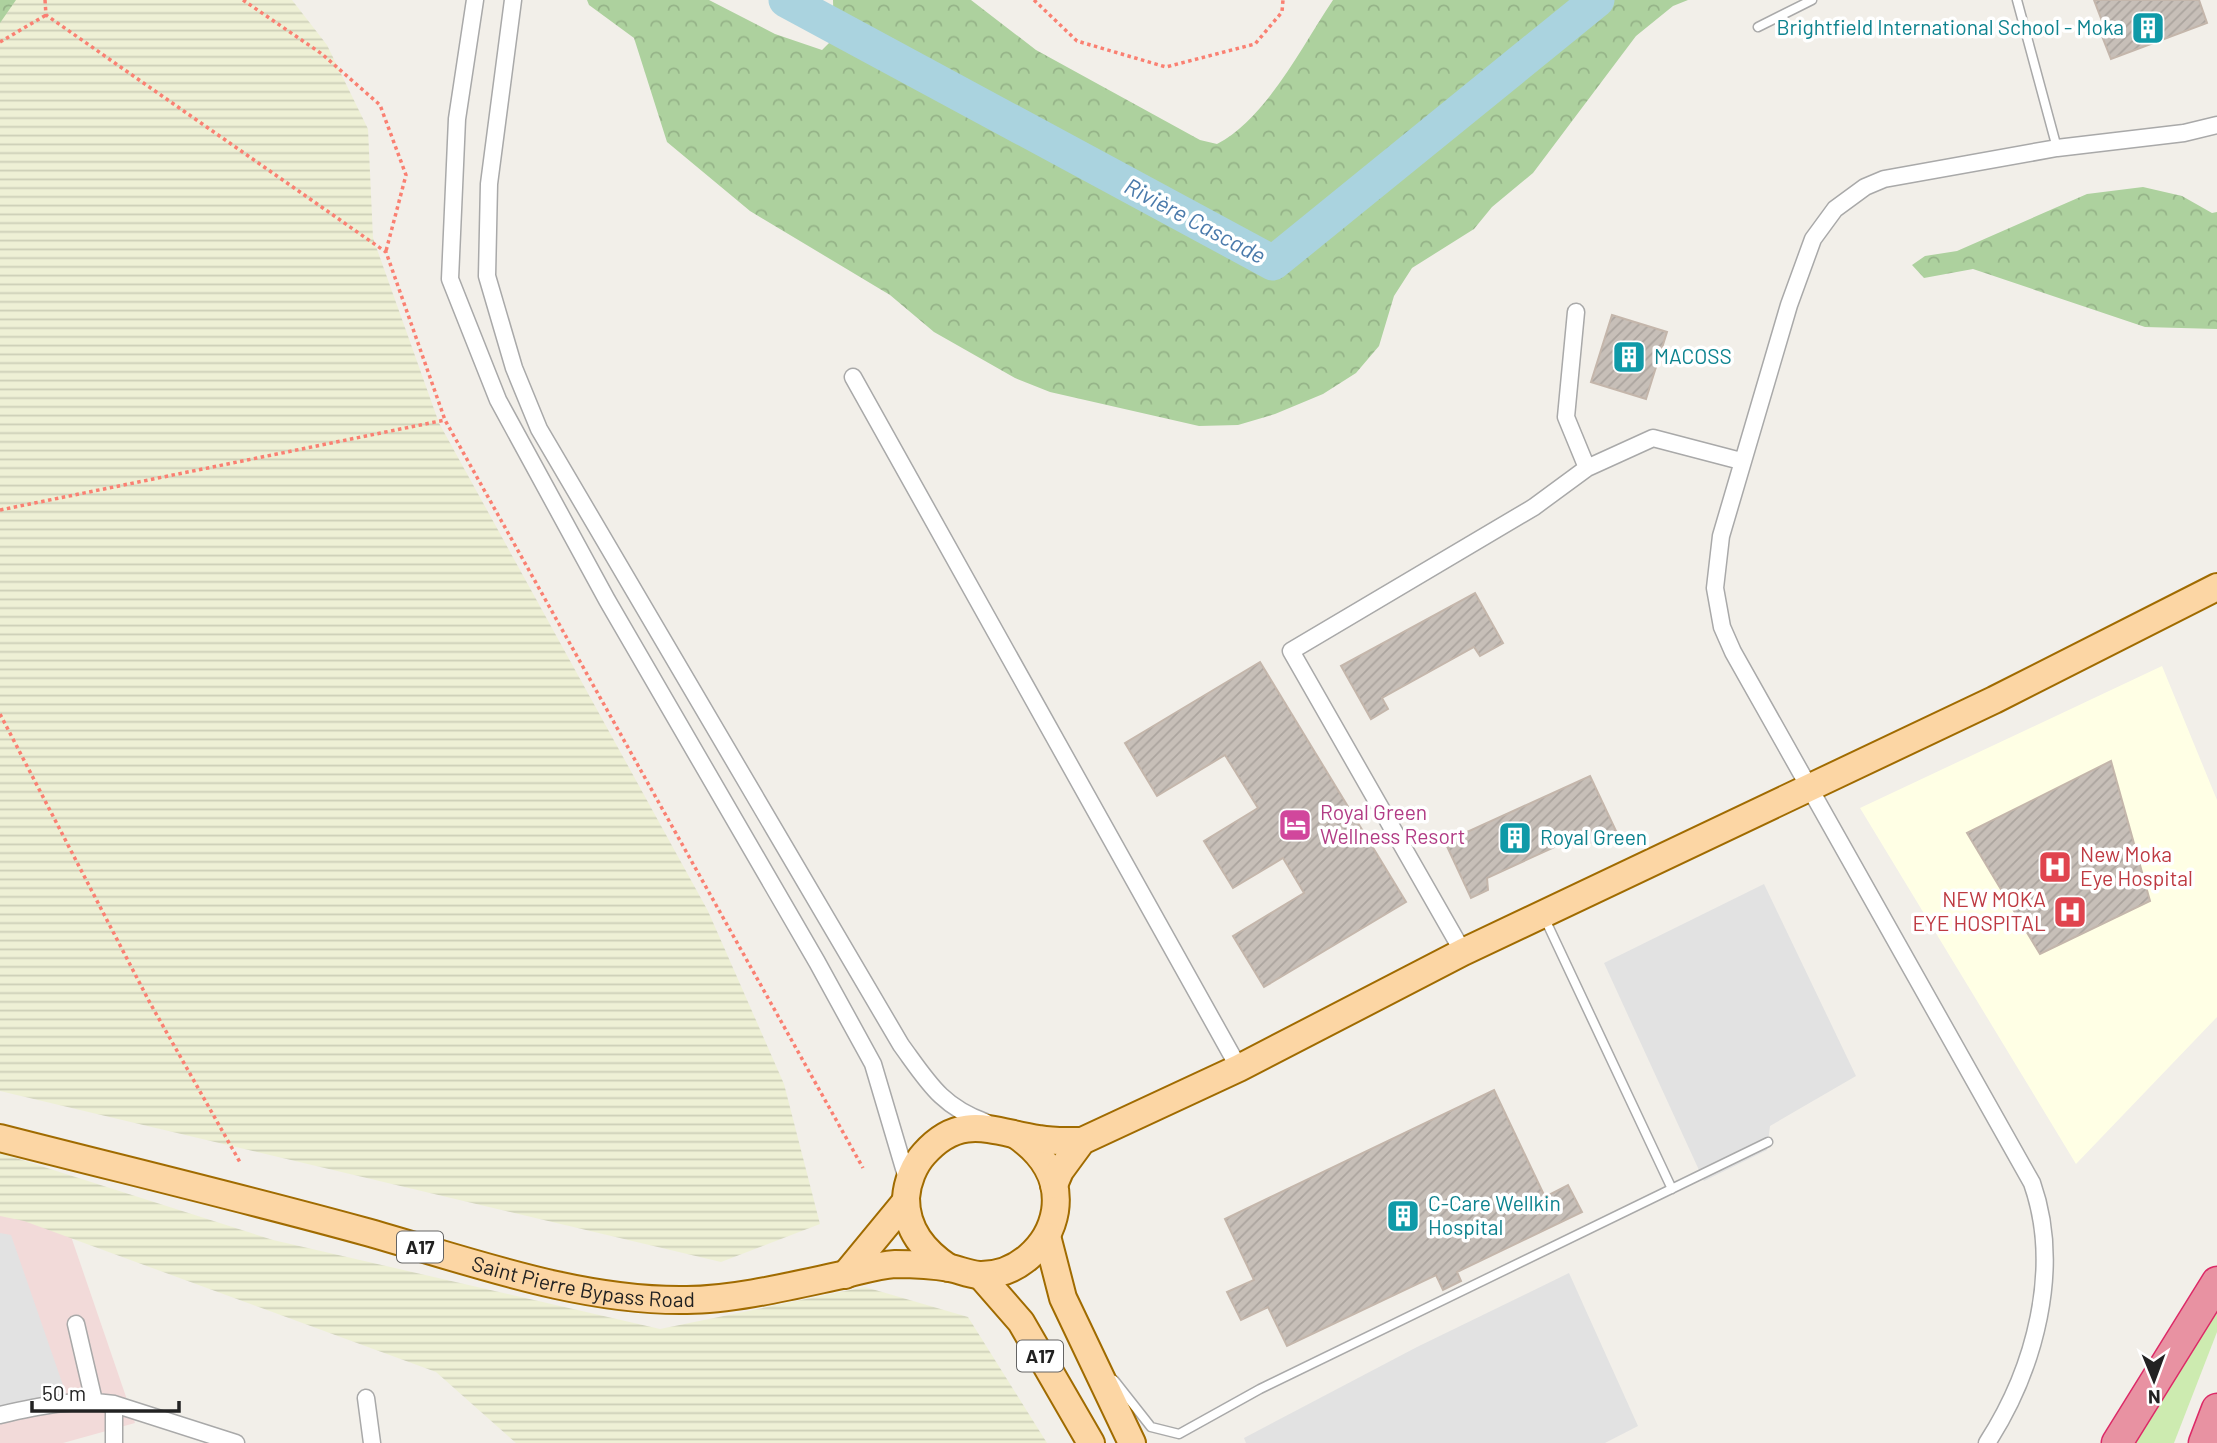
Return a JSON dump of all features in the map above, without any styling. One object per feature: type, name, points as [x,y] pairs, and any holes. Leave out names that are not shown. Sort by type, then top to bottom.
[{"type":"highway","points":[[2117,1443],[2217,1282]]},
{"type":"highway","points":[[2204,1443],[2217,1409]]},
{"type":"main road","points":[[845,1275],[907,1192],[917,1161],[934,1143],[956,1130],[980,1126],[1040,1140],[1082,1141],[1239,1068],[1463,952],[1994,700],[2217,587]]},
{"type":"main road","points":[[1010,1132],[1040,1156],[1054,1185]]},
{"type":"main road","name":"Saint Pierre Bypass Road","points":[[0,1138],[334,1223],[540,1280],[610,1294],[688,1301],[845,1275]]},
{"type":"main road","points":[[1054,1185],[1060,1171],[1082,1141]]},
{"type":"main road","name":"A17","points":[[845,1275],[897,1264],[949,1268],[980,1275],[1000,1272],[1019,1264],[1035,1252],[1047,1236],[1055,1211],[1054,1185]]},
{"type":"main road","name":"A17","points":[[907,1192],[909,1221],[918,1240],[932,1256],[949,1268]]},
{"type":"main road","name":"A17","points":[[1047,1236],[1063,1298],[1132,1443]]},
{"type":"main road","name":"A17","points":[[980,1275],[1021,1322],[1090,1443]]},
{"type":"street","points":[[475,0],[457,119],[450,279],[498,400],[607,600],[817,962],[873,1064],[907,1192]]},
{"type":"street","points":[[513,0],[489,184],[487,276],[514,368],[539,429],[901,1045],[938,1096],[961,1114],[1010,1132]]},
{"type":"street","points":[[1987,1443],[2017,1388],[2037,1325],[2044,1257],[2041,1208],[2032,1183],[1733,652],[1717,607],[1716,566],[1741,461],[1809,250],[1822,225],[1835,209],[1865,187],[1884,179],[2057,148],[2144,139],[2217,125]]},
{"type":"street","points":[[1576,312],[1566,417],[1587,468]]},
{"type":"street","points":[[853,377],[1239,1068]]},
{"type":"street","points":[[1463,952],[1291,651],[1534,507],[1587,468],[1653,438],[1741,461]]},
{"type":"street","points":[[76,1324],[94,1401]]},
{"type":"street","points":[[366,1398],[372,1443]]},
{"type":"street","points":[[0,1415],[51,1403],[94,1401],[114,1404],[236,1443]]},
{"type":"street","points":[[114,1404],[114,1443]]},
{"type":"lane","points":[[1758,27],[1812,0]]},
{"type":"lane","points":[[2017,0],[2057,148]]},
{"type":"lane","points":[[1543,916],[1672,1189]]},
{"type":"lane","points":[[1077,1331],[1151,1427],[1179,1434],[1226,1408],[1768,1142]]},
{"type":"path","points":[[45,0],[46,15]]},
{"type":"path","points":[[243,0],[322,54],[380,105],[406,175],[386,252],[445,420],[863,1168]]},
{"type":"path","points":[[1034,0],[1077,41],[1166,67],[1255,44],[1282,12],[1283,0]]},
{"type":"path","points":[[0,42],[46,15]]},
{"type":"path","points":[[46,15],[386,252]]},
{"type":"path","points":[[0,510],[445,420]]},
{"type":"path","points":[[0,714],[150,1003],[241,1164]]},
{"type":"shaded area","points":[[11,0],[292,0],[327,45],[368,129],[373,238],[439,423],[708,911],[784,1084],[820,1224],[721,1262],[0,1091],[0,12]]},
{"type":"shaded area","name":"NEW MOKA EYE HOSPITAL","points":[[2162,666],[2217,800],[2217,1017],[2076,1164],[1860,808]]},
{"type":"shaded area","points":[[1764,884],[1856,1076],[1770,1126],[1767,1150],[1704,1181],[1604,963]]},
{"type":"shaded area","points":[[0,1153],[273,1240],[660,1329],[865,1287],[968,1317],[1047,1443],[516,1443],[436,1372],[24,1221],[0,1216]]},
{"type":"shaded area","points":[[0,1201],[63,1213],[135,1423],[63,1443],[0,1443]]},
{"type":"shaded area","points":[[0,1233],[11,1235],[65,1391],[0,1410]]},
{"type":"shaded area","points":[[1569,1273],[1638,1426],[1605,1443],[1246,1443],[1244,1438],[1417,1347]]},
{"type":"green space","points":[[0,0],[16,0],[0,23]]},
{"type":"green space","points":[[587,0],[709,0],[775,34],[822,50],[834,38],[833,0],[971,0],[1036,50],[1200,140],[1217,144],[1235,133],[1267,100],[1333,0],[1688,0],[1673,6],[1636,36],[1533,173],[1492,207],[1474,229],[1412,268],[1394,296],[1379,346],[1356,373],[1323,394],[1275,414],[1238,425],[1199,426],[1050,392],[1015,378],[934,332],[890,295],[750,211],[667,142],[634,38],[589,5]]},
{"type":"green space","points":[[2143,187],[2182,196],[2212,213],[2217,212],[2217,329],[2145,327],[1973,269],[1924,278],[1912,265],[1925,256],[1957,251],[2087,194]]},
{"type":"green space","points":[[2217,1298],[2217,1332],[2174,1443],[2132,1443]]},
{"type":"building","name":"Brightfield International School - Moka","points":[[2094,0],[2199,0],[2207,23],[2111,59],[2102,36],[2107,34]]},
{"type":"building","name":"MACOSS","points":[[1612,315],[1667,332],[1646,399],[1591,382]]},
{"type":"building","points":[[1475,593],[1503,643],[1480,656],[1474,647],[1382,698],[1388,709],[1371,719],[1341,666]]},
{"type":"building","name":"Royal Green Wellness Resort","points":[[1260,662],[1406,902],[1264,987],[1233,936],[1304,893],[1283,858],[1233,888],[1204,841],[1258,808],[1225,755],[1157,796],[1125,743]]},
{"type":"building","points":[[2111,761],[2150,901],[2040,954],[1967,833]]},
{"type":"building","name":"Royal Green","points":[[1590,776],[1616,831],[1590,843],[1585,833],[1487,878],[1488,890],[1471,898],[1445,842]]},
{"type":"building","name":"C-Care Wellkin Hospital","points":[[1494,1090],[1545,1197],[1568,1185],[1582,1212],[1457,1272],[1461,1281],[1443,1290],[1436,1275],[1287,1346],[1268,1307],[1241,1320],[1227,1292],[1254,1280],[1225,1219]]},
{"type":"waterway","name":"Rivière Cascade","points":[[786,0],[1273,263],[1597,0]]},
{"type":"place","name":"Brightfield International School - Moka","points":[[2148,28]]},
{"type":"place","name":"MACOSS","points":[[1629,357]]},
{"type":"place","name":"Royal Green Wellness Resort","points":[[1295,825]]},
{"type":"place","name":"Royal Green","points":[[1515,838]]},
{"type":"place","name":"New Moka Eye Hospital","points":[[2055,867]]},
{"type":"place","name":"NEW MOKA EYE HOSPITAL","points":[[2070,912]]},
{"type":"place","name":"C-Care Wellkin Hospital","points":[[1403,1216]]}]
